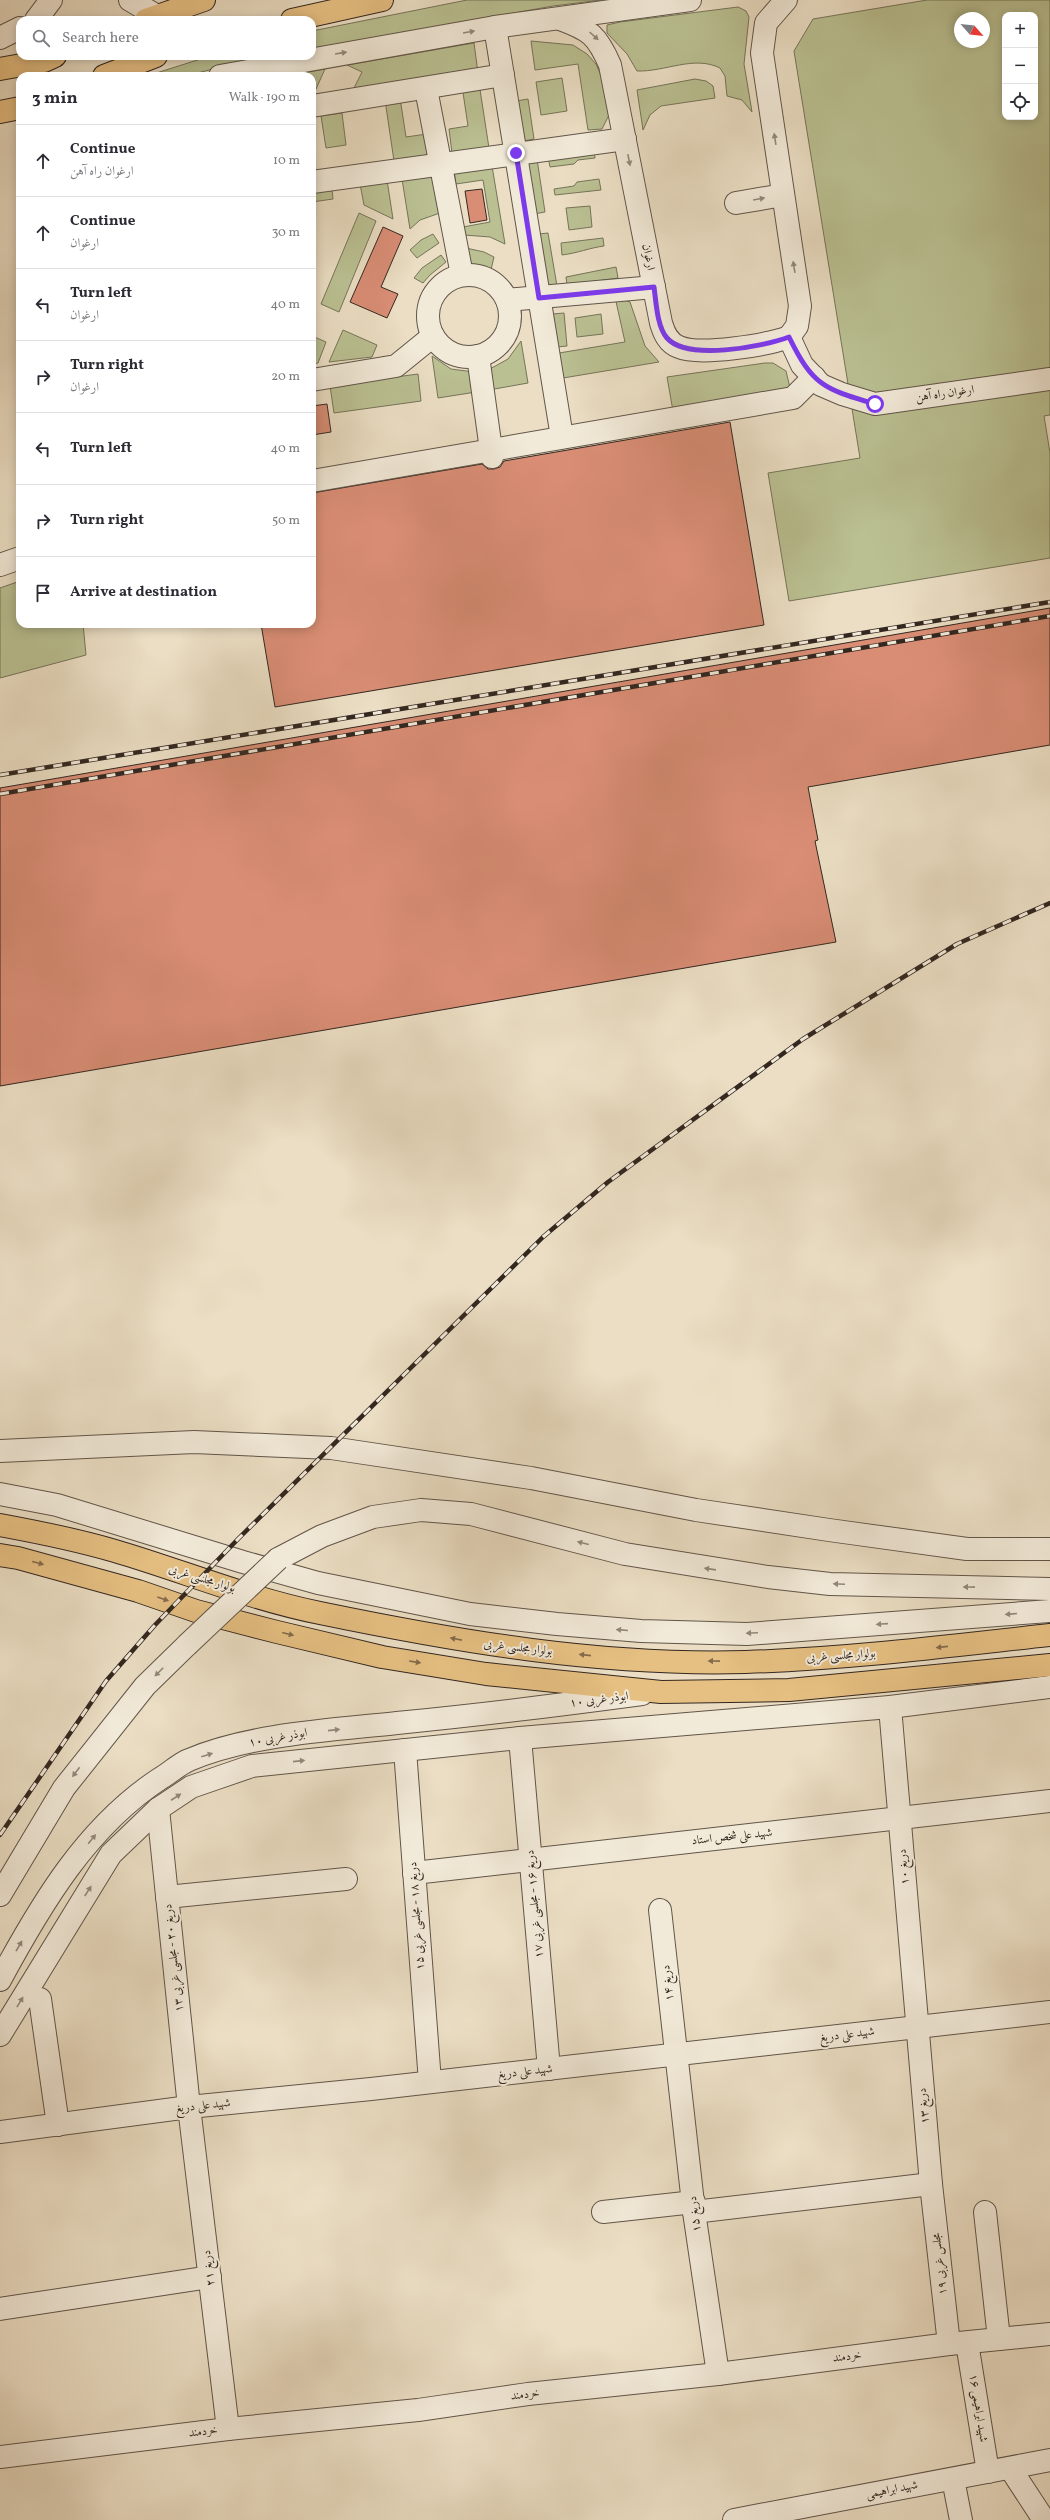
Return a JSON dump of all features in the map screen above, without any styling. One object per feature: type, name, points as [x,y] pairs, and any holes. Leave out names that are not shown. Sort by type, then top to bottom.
[{"type":"main road","points":[[157,16],[204,0]]},
{"type":"main road","points":[[310,16],[382,0]]},
{"type":"main road","points":[[0,68],[46,60]]},
{"type":"main road","points":[[114,72],[146,60]]},
{"type":"main road","points":[[0,112],[16,109]]},
{"type":"main road","name":"بولوار مجلسی غربی","points":[[0,1524],[114,1550],[218,1585],[317,1612],[484,1644],[626,1659],[745,1662],[899,1652],[1050,1635]]},
{"type":"main road","points":[[0,1555],[18,1558],[138,1591],[196,1611],[382,1657],[486,1674],[661,1692],[789,1690],[1050,1664]]},
{"type":"main road","points":[[969,1644],[1050,1627]]},
{"type":"street","points":[[39,16],[51,0]]},
{"type":"street","points":[[130,0],[149,16]]},
{"type":"street","points":[[316,59],[495,27],[690,0]]},
{"type":"street","points":[[316,480],[491,453],[562,437],[793,398],[814,377],[802,365],[789,337],[797,326],[800,306],[762,53],[766,23],[786,0]]},
{"type":"street","name":"ارغوان","points":[[560,19],[593,34],[600,42],[613,76],[661,323],[666,337],[678,347],[698,351],[772,343],[789,337]]},
{"type":"street","points":[[495,27],[562,437]]},
{"type":"street","points":[[0,38],[16,30]]},
{"type":"street","points":[[242,72],[310,60]]},
{"type":"street","points":[[316,105],[426,89],[503,75]]},
{"type":"street","points":[[426,89],[462,275]]},
{"type":"street","points":[[316,181],[440,163],[625,139]]},
{"type":"street","points":[[736,203],[783,195]]},
{"type":"street","points":[[462,275],[476,275],[489,280],[500,288],[507,300],[510,314],[508,328],[502,341],[491,350],[478,356],[465,357],[453,354],[442,346],[433,336],[429,324],[428,311],[432,298],[439,288],[449,280],[462,275]]},
{"type":"street","points":[[507,300],[654,287]]},
{"type":"street","points":[[316,379],[396,366],[433,336]]},
{"type":"street","points":[[478,356],[491,453]]},
{"type":"street","name":"ارغوان راه آهن","points":[[814,377],[821,385],[842,394],[875,404],[1050,379]]},
{"type":"street","points":[[0,565],[16,559]]},
{"type":"street","points":[[0,1451],[194,1442],[331,1448],[531,1478],[696,1510],[829,1530],[967,1549],[1050,1548]]},
{"type":"street","points":[[0,1494],[57,1504],[243,1562],[318,1583],[470,1614],[557,1624],[641,1631],[747,1634],[1050,1611]]},
{"type":"street","points":[[0,1895],[64,1788],[136,1698],[187,1644],[278,1558],[322,1536],[373,1516],[421,1510],[471,1514],[625,1554],[776,1578],[830,1584],[1050,1589]]},
{"type":"street","points":[[0,2035],[111,1854],[158,1808],[191,1787],[252,1766],[520,1738],[890,1706],[1050,1688]]},
{"type":"street","name":"ابوذر غربی ۱۰","points":[[0,1980],[19,1946],[65,1872],[104,1824],[146,1788],[189,1760],[239,1745],[310,1733],[497,1713],[661,1692]]},
{"type":"street","name":"دریغ ۱۰","points":[[890,1706],[918,2027]]},
{"type":"street","name":"دریغ ۱۶ - مجلسی غربی ۱۷","points":[[520,1738],[549,2069]]},
{"type":"street","name":"دریغ ۱۸ - مجلسی غربی ۱۵","points":[[405,1750],[430,2082]]},
{"type":"street","name":"شهید علی شخص استاد","points":[[414,1873],[1050,1801]]},
{"type":"street","name":"دریغ ۲۰ - مجلسی غربی ۱۳","points":[[158,1808],[190,2107]]},
{"type":"street","points":[[167,1897],[346,1879]]},
{"type":"street","name":"دریغ ۱۴","points":[[660,1910],[675,2055]]},
{"type":"street","points":[[40,1999],[58,2125]]},
{"type":"street","name":"شهید علی دریغ","points":[[0,2132],[190,2107],[549,2069],[1050,2012]]},
{"type":"street","name":"دریغ ۱۳","points":[[918,2027],[931,2184]]},
{"type":"street","name":"دریغ ۱۵","points":[[675,2055],[694,2207],[718,2374]]},
{"type":"street","name":"دریغ ۲۱","points":[[190,2107],[228,2429]]},
{"type":"street","points":[[603,2212],[694,2207],[931,2184]]},
{"type":"street","name":"مجلس غربی ۱۹","points":[[931,2184],[958,2343]]},
{"type":"street","points":[[985,2212],[999,2339]]},
{"type":"street","points":[[0,2309],[210,2277]]},
{"type":"street","name":"خردمند","points":[[0,2457],[228,2429],[418,2410],[528,2394],[718,2374],[958,2343],[1050,2334]]},
{"type":"street","name":"شهید ابراهیمی ۱۶","points":[[958,2343],[988,2472]]},
{"type":"street","name":"شهید ابراهیمی","points":[[734,2520],[792,2515],[953,2479],[1050,2460]]},
{"type":"street","points":[[1010,2468],[1044,2520]]},
{"type":"street","points":[[953,2479],[961,2520]]},
{"type":"green space","points":[[467,0],[601,0],[553,6],[316,48],[316,30]]},
{"type":"green space","points":[[927,0],[1050,0],[1050,415],[1044,416],[1050,453],[1050,558],[789,601],[768,473],[860,458],[794,51],[813,19]]},
{"type":"green space","points":[[738,7],[746,11],[749,17],[744,64],[752,112],[742,100],[727,96],[725,76],[720,68],[710,64],[700,63],[648,71],[637,71],[627,54],[607,33],[607,25],[620,22]]},
{"type":"green space","points":[[531,41],[573,45],[587,54],[596,64],[604,82],[609,115],[602,129],[588,130],[578,64],[535,70]]},
{"type":"green space","points":[[474,43],[478,73],[352,92],[362,72],[347,65]]},
{"type":"green space","points":[[197,60],[252,60],[201,72],[160,72]]},
{"type":"green space","points":[[325,69],[316,89],[316,72],[307,72]]},
{"type":"green space","points":[[562,78],[567,111],[541,115],[536,82]]},
{"type":"green space","points":[[695,79],[706,81],[713,86],[715,98],[661,106],[650,115],[643,130],[637,90]]},
{"type":"green space","points":[[479,83],[489,148],[452,153],[449,129],[468,126],[462,86]]},
{"type":"green space","points":[[400,98],[406,137],[427,134],[430,156],[394,161],[385,100]]},
{"type":"green space","points":[[528,99],[534,139],[523,141],[516,101]]},
{"type":"green space","points":[[342,113],[346,145],[326,148],[321,116]]},
{"type":"green space","points":[[594,150],[595,158],[578,160],[574,164],[550,167],[548,156]]},
{"type":"green space","points":[[537,159],[545,212],[534,214],[526,160]]},
{"type":"green space","points":[[492,166],[505,244],[490,237],[464,235],[463,227],[490,222],[483,180],[456,184],[454,170]]},
{"type":"green space","points":[[433,173],[440,213],[420,220],[410,229],[402,179]]},
{"type":"green space","points":[[599,179],[601,190],[555,195],[554,189],[574,186],[577,182]]},
{"type":"green space","points":[[387,180],[393,219],[364,205],[360,184]]},
{"type":"green space","points":[[332,189],[333,199],[316,201],[316,191]]},
{"type":"green space","points":[[590,206],[592,227],[569,230],[566,208]]},
{"type":"green space","points":[[359,213],[376,221],[339,312],[321,304]]},
{"type":"green space","points":[[548,233],[557,286],[548,287],[539,234]]},
{"type":"green space","points":[[433,234],[439,243],[417,258],[410,250],[421,240]]},
{"type":"green space","points":[[603,238],[604,246],[562,255],[561,243]]},
{"type":"green space","points":[[466,248],[484,252],[494,257],[490,274],[469,269]]},
{"type":"green space","points":[[441,255],[446,262],[423,283],[414,278],[422,268]]},
{"type":"green space","points":[[616,267],[618,278],[567,285],[566,277]]},
{"type":"green space","points":[[615,297],[630,302],[645,346],[659,362],[563,378],[559,353],[625,342]]},
{"type":"green space","points":[[564,313],[567,346],[557,347],[553,314]]},
{"type":"green space","points":[[601,314],[603,334],[577,337],[575,318]]},
{"type":"green space","points":[[343,330],[377,345],[372,357],[329,362]]},
{"type":"green space","points":[[316,338],[326,342],[318,363],[316,363]]},
{"type":"green space","points":[[521,341],[528,383],[489,390],[488,370],[508,359]]},
{"type":"green space","points":[[432,356],[451,369],[474,372],[476,392],[438,398]]},
{"type":"green space","points":[[773,363],[786,371],[791,392],[673,411],[667,377]]},
{"type":"green space","points":[[418,374],[421,401],[334,413],[330,386]]},
{"type":"green space","points":[[16,582],[16,628],[83,628],[86,655],[0,678],[0,588]]},
{"type":"building","points":[[482,189],[487,220],[470,223],[465,191]]},
{"type":"building","points":[[383,227],[403,236],[381,287],[398,294],[387,318],[350,302]]},
{"type":"building","points":[[327,404],[331,432],[316,434],[316,405]]},
{"type":"building","points":[[730,422],[764,625],[275,707],[262,628],[316,628],[316,492],[482,464],[488,469],[494,469],[500,467],[504,461]]},
{"type":"building","points":[[1050,608],[1050,745],[808,787],[818,840],[815,841],[836,942],[0,1086],[0,788]]},
{"type":"railway","points":[[0,775],[1050,602]]},
{"type":"railway","points":[[0,794],[1050,616]]},
{"type":"railway","points":[[0,1835],[106,1681],[155,1625],[239,1538],[543,1237],[608,1182],[803,1039],[957,944],[1050,903]]},
{"type":"route","points":[[516,153],[539,298],[654,287],[661,323],[666,337],[678,347],[698,351],[772,343],[789,337],[802,365],[821,385],[842,394],[875,404]]}]
